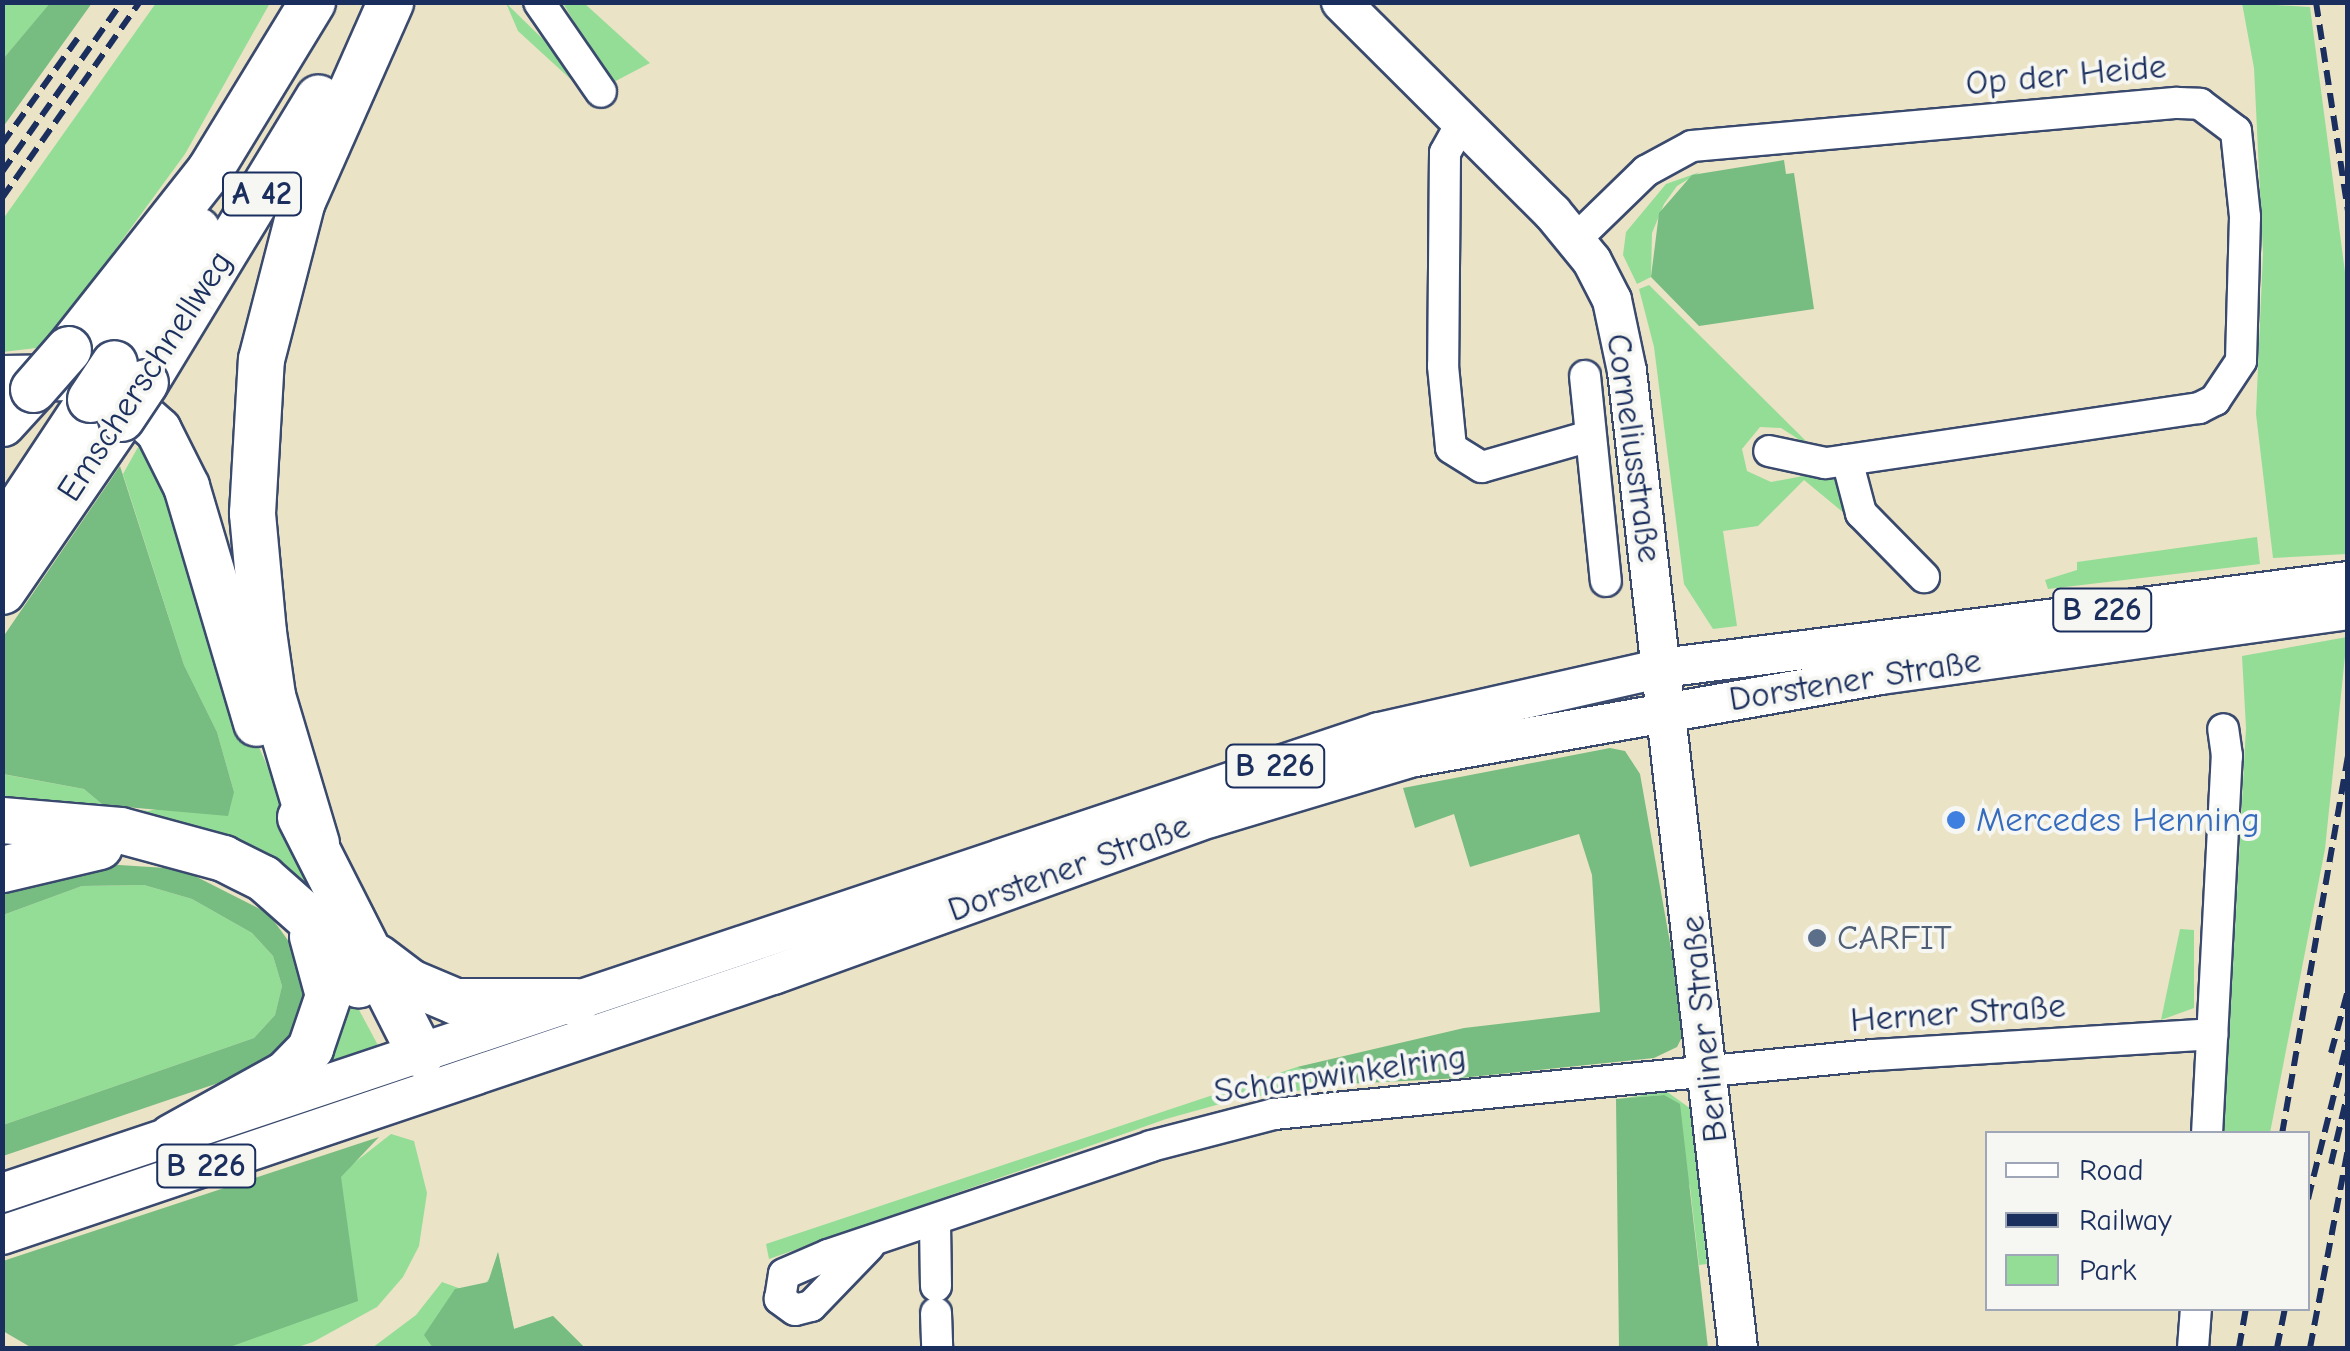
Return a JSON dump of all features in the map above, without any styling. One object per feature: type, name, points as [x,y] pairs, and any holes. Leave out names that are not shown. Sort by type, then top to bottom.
[{"type":"highway","points":[[2,423],[18,383],[68,349],[210,168],[312,2]]},
{"type":"highway","name":"A 42","points":[[2,532],[117,391],[327,2]]},
{"type":"highway","name":"Emscherschnellweg","points":[[2,591],[117,391],[374,2]]},
{"type":"highway","points":[[316,843],[272,695],[262,632],[252,514],[261,359],[302,201],[390,2]]},
{"type":"highway","points":[[18,383],[78,378],[122,398],[158,430],[186,486],[246,698],[369,950],[415,1076]]},
{"type":"highway","points":[[2,820],[120,830],[186,846],[264,878],[335,946],[415,1076]]},
{"type":"highway","points":[[2,870],[103,846],[186,846]]},
{"type":"highway","points":[[170,1137],[286,1073],[316,1037],[328,981],[298,908]]},
{"type":"highway","points":[[369,950],[410,982],[455,1001],[576,1001]]},
{"type":"main road","name":"Corneliusstraße","points":[[1341,2],[1576,239],[1603,279],[1623,340],[1666,710]]},
{"type":"main road","name":"Dorstener Straße","points":[[2,1193],[170,1137],[415,1076],[576,1001],[1379,732],[1662,668],[2348,580]]},
{"type":"main road","name":"Dorstener Straße","points":[[2,1235],[415,1076],[1410,758],[1666,710],[2348,610]]},
{"type":"main road","name":"Berliner Straße","points":[[1666,710],[1738,1348]]},
{"type":"street","points":[[540,2],[601,92]]},
{"type":"street","name":"Op der Heide","points":[[1576,239],[1646,172],[1692,146],[2178,103],[2200,104],[2236,130],[2245,217],[2241,362],[2215,400],[2199,408],[1824,463],[1770,451]]},
{"type":"street","name":"Corneliusstraße","points":[[1462,122],[1445,153],[1443,366],[1451,448],[1482,466],[1590,436]]},
{"type":"street","name":"Corneliusstraße","points":[[1584,376],[1606,581]]},
{"type":"street","points":[[1847,460],[1861,513],[1924,576]]},
{"type":"street","points":[[2207,1131],[2227,756],[2223,729]]},
{"type":"street","name":"Herner Straße","points":[[1709,1069],[2212,1034]]},
{"type":"street","name":"Scharpwinkelring","points":[[869,1246],[1243,1120],[1709,1069]]},
{"type":"street","points":[[935,1222],[936,1348]]},
{"type":"street","points":[[2193,1348],[2196,1311]]},
{"type":"green space","points":[[51,2],[92,3],[3,127],[3,59]]},
{"type":"green space","points":[[2,3],[51,3],[3,59]]},
{"type":"green space","points":[[156,3],[270,3],[185,154],[44,347],[3,352],[3,219]]},
{"type":"green space","points":[[506,3],[553,49],[589,96],[518,31]]},
{"type":"green space","points":[[563,3],[584,3],[650,63],[610,84]]},
{"type":"green space","points":[[2242,3],[2310,7],[2347,287],[2347,554],[2273,558],[2256,414],[2263,253],[2254,68]]},
{"type":"green space","points":[[1784,160],[1786,174],[1794,173],[1814,309],[1699,326],[1651,277],[1659,213],[1692,175]]},
{"type":"green space","points":[[1700,172],[1677,186],[1664,204],[1652,233],[1651,277],[1637,284],[1623,255],[1626,232],[1666,184]]},
{"type":"green space","points":[[1649,285],[1814,449],[1781,428],[1760,427],[1742,449],[1747,471],[1771,482],[1830,471],[1838,477],[1850,518],[1804,480],[1758,526],[1723,531],[1737,626],[1713,629],[1684,584],[1654,347],[1639,289]]},
{"type":"green space","points":[[148,429],[244,714],[319,881],[318,909],[3,814],[2,774],[84,789],[103,805],[148,811],[234,792],[217,732],[184,665],[123,474]]},
{"type":"green space","points":[[120,466],[184,665],[217,732],[234,792],[228,816],[103,805],[84,789],[3,774],[3,637]]},
{"type":"green space","points":[[2257,537],[2260,564],[2048,589],[2045,580],[2077,570],[2077,562]]},
{"type":"green space","points":[[2347,637],[2325,849],[2270,1131],[2224,1131],[2246,728],[2242,656]]},
{"type":"green space","points":[[1610,748],[1625,751],[1640,774],[1672,954],[1682,1037],[1677,1047],[1654,1058],[1461,1078],[1346,1084],[1297,1067],[1464,1028],[1600,1012],[1592,875],[1579,834],[1470,867],[1454,814],[1415,828],[1403,788]]},
{"type":"green space","points":[[104,864],[181,869],[268,913],[298,954],[306,1002],[301,1023],[285,1045],[236,1077],[3,1156],[3,1125],[254,1038],[275,1015],[282,986],[273,956],[252,933],[192,899],[144,885],[82,886],[3,915],[3,889]]},
{"type":"green space","points":[[144,885],[192,899],[252,933],[273,956],[282,986],[275,1015],[254,1038],[3,1125],[3,915],[82,886]]},
{"type":"green space","points":[[2180,929],[2194,930],[2194,1008],[2161,1020]]},
{"type":"green space","points":[[335,965],[380,1049],[298,1076]]},
{"type":"green space","points":[[1297,1067],[1346,1084],[1238,1099],[1166,1119],[769,1259],[766,1244]]},
{"type":"green space","points":[[1666,1091],[1691,1109],[1707,1264],[1699,1265],[1690,1187],[1664,1095],[1620,1099]]},
{"type":"green space","points":[[1664,1095],[1680,1104],[1708,1348],[1619,1348],[1616,1099]]},
{"type":"green space","points":[[391,1134],[414,1141],[427,1193],[419,1246],[403,1277],[377,1307],[313,1342],[295,1348],[227,1348],[345,1170]]},
{"type":"green space","points":[[379,1137],[341,1177],[358,1301],[227,1348],[32,1348],[3,1331],[3,1261]]},
{"type":"green space","points":[[498,1252],[514,1329],[553,1316],[585,1348],[372,1348],[416,1315],[442,1282],[464,1290],[484,1285],[494,1273]]},
{"type":"green space","points":[[498,1252],[514,1329],[553,1316],[585,1348],[433,1348],[424,1335],[455,1289],[488,1282]]},
{"type":"railway","points":[[2,172],[122,2]]},
{"type":"railway","points":[[2,198],[140,2]]},
{"type":"railway","points":[[2316,2],[2348,211]]},
{"type":"railway","points":[[2,144],[78,38]]},
{"type":"railway","points":[[2283,1131],[2348,754]]},
{"type":"railway","points":[[2331,1053],[2348,990]]},
{"type":"railway","points":[[2310,1191],[2348,1038]]},
{"type":"railway","points":[[2331,1164],[2348,1092]]},
{"type":"railway","points":[[2310,1348],[2348,1148]]},
{"type":"railway","points":[[2239,1348],[2245,1311]]},
{"type":"railway","points":[[2277,1348],[2284,1311]]},
{"type":"place","name":"Mercedes Henning","points":[[1956,820]]},
{"type":"place","name":"CARFIT","points":[[1817,938]]}]
